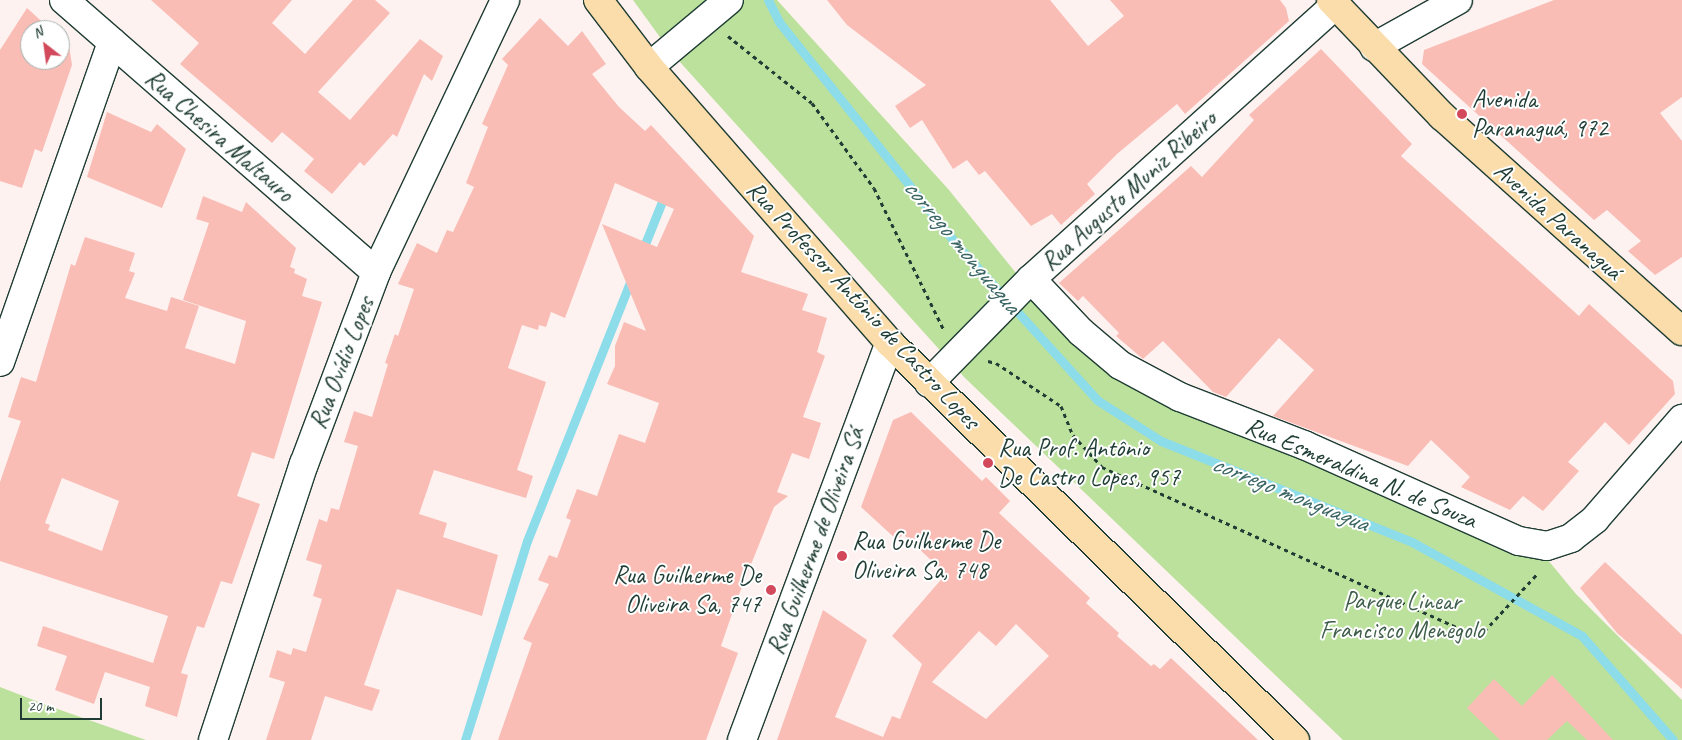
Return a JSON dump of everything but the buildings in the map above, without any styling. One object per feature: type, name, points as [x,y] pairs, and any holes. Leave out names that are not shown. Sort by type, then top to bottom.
[{"type":"main road","name":"Rua Professor Antônio de Castro Lopes","points":[[598,0],[649,68],[890,343],[1296,740]]},
{"type":"main road","name":"Avenida Paranaguá","points":[[1333,3],[1455,128],[1682,331]]},
{"type":"street","name":"Rua Chesira Maltauro","points":[[64,0],[376,272]]},
{"type":"street","name":"Rua Ovídio Lopes","points":[[213,740],[304,464],[376,272],[505,0]]},
{"type":"street","points":[[1374,47],[1458,0]]},
{"type":"street","name":"Rua Augusto Muniz Ribeiro","points":[[929,382],[1025,286],[1333,3]]},
{"type":"street","points":[[649,68],[715,12]]},
{"type":"street","points":[[0,362],[112,42]]},
{"type":"street","name":"Rua Esmeraldina N. de Souza","points":[[1025,286],[1120,365],[1180,397],[1304,445],[1519,542],[1547,546],[1571,538],[1595,519],[1682,420]]},
{"type":"street","name":"Rua Guilherme de Oliveira Sá","points":[[742,740],[890,343]]},
{"type":"path","points":[[715,12],[722,31],[812,103],[874,188],[962,347],[996,363],[1061,406],[1073,435],[1102,467],[1479,637],[1527,585]]},
{"type":"green space","name":"Parque Linear Francisco Menegolo","points":[[633,0],[777,0],[949,190],[1016,273],[1097,353],[1524,531],[1576,594],[1682,700],[1682,740],[1343,740],[965,378],[670,51]]},
{"type":"green space","points":[[0,687],[49,706],[146,740],[0,740]]},
{"type":"waterway","name":"corrego monguagua","points":[[768,0],[779,22],[958,246],[1097,400],[1161,441],[1412,542],[1582,636],[1673,740]]},
{"type":"waterway","points":[[641,254],[665,194]]},
{"type":"waterway","points":[[465,740],[527,541],[632,277]]},
{"type":"place","name":"Avenida Paranaguá, 972","points":[[1462,114]]},
{"type":"place","name":"Rua Prof. Antônio De Castro Lopes, 957","points":[[988,463]]},
{"type":"place","name":"Rua Guilherme De Oliveira Sa, 748","points":[[842,556]]},
{"type":"place","name":"Rua Guilherme De Oliveira Sa, 747","points":[[771,590]]}]
